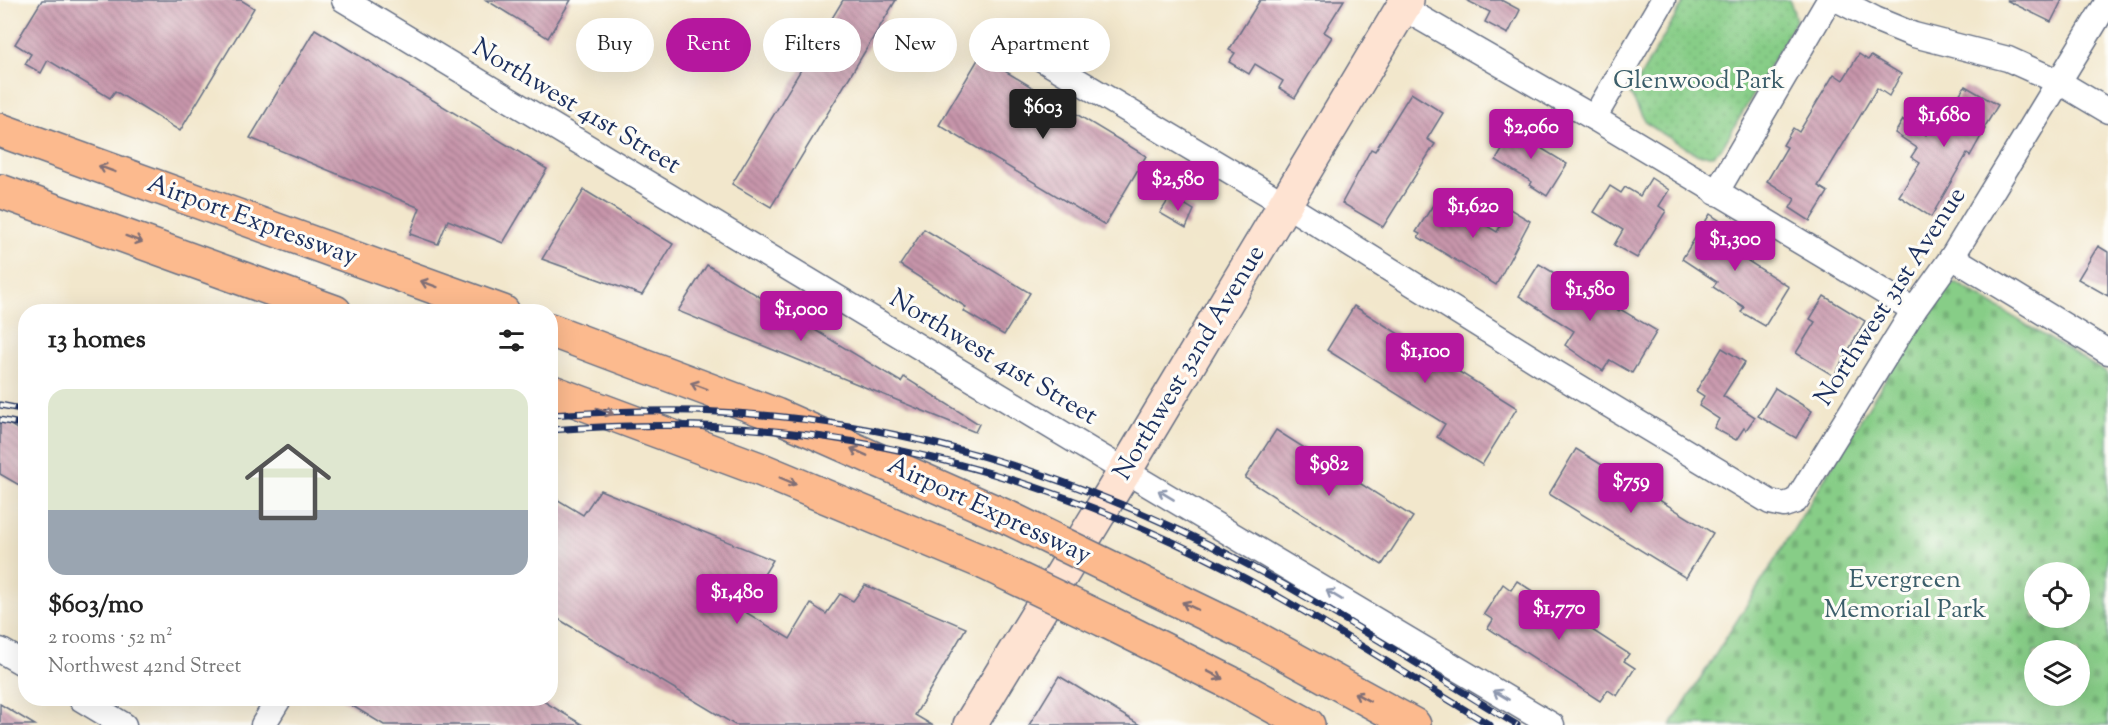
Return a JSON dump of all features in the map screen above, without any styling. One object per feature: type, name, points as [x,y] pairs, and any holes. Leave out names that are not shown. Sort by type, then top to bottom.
[{"type":"highway","points":[[0,123],[75,157]]},
{"type":"highway","name":"Airport Expressway","points":[[0,130],[481,304]]},
{"type":"highway","points":[[0,191],[313,304]]},
{"type":"highway","name":"Airport Expressway","points":[[558,333],[776,415],[1008,518],[1252,636],[1414,725]]},
{"type":"highway","name":"Airport Expressway","points":[[558,394],[762,470],[985,563],[1230,683],[1308,725]]},
{"type":"main road","name":"Northwest 32nd Avenue","points":[[970,725],[1405,4]]},
{"type":"street","name":"Northwest 41st Street","points":[[344,0],[1125,471],[1552,725]]},
{"type":"street","points":[[1594,118],[1663,0]]},
{"type":"street","points":[[1716,193],[1828,0]]},
{"type":"street","points":[[1838,0],[1914,35],[2008,59],[2059,82],[2108,111]]},
{"type":"street","name":"Northwest 31st Avenue","points":[[1285,204],[1546,367],[1770,502],[1784,505],[1796,501],[1914,310],[1953,257],[2108,1]]},
{"type":"street","points":[[1405,4],[1914,310]]},
{"type":"street","points":[[1063,72],[1285,204]]},
{"type":"street","points":[[1953,257],[2108,352]]},
{"type":"street","points":[[0,650],[18,660]]},
{"type":"street","points":[[93,706],[124,725]]},
{"type":"street","points":[[263,725],[275,706]]},
{"type":"green space","name":"Glenwood Park","points":[[1685,0],[1789,0],[1796,21],[1722,148],[1713,155],[1698,155],[1646,123],[1630,94]]},
{"type":"green space","name":"Evergreen Memorial Park","points":[[1957,283],[2108,374],[2108,725],[1671,725],[1770,568],[1941,288],[1947,284]]},
{"type":"building","points":[[42,0],[241,0],[254,8],[180,131],[115,91],[110,98],[48,60],[41,73],[25,64],[31,54],[15,44]]},
{"type":"building","points":[[486,0],[571,0],[548,38]]},
{"type":"building","points":[[843,0],[896,0],[885,18],[873,18],[873,38],[861,58],[861,18],[832,18]]},
{"type":"building","points":[[1260,0],[1344,0],[1324,32],[1332,37],[1295,98],[1279,88],[1283,81],[1255,64],[1249,74],[1229,62],[1235,53],[1229,50]]},
{"type":"building","points":[[1466,0],[1501,0],[1520,10],[1508,34],[1485,22],[1490,12]]},
{"type":"building","points":[[2006,0],[2062,0],[2051,22]]},
{"type":"building","points":[[315,29],[547,169],[503,243],[448,220],[438,244],[410,234],[420,208],[250,138]]},
{"type":"building","points":[[1859,54],[1868,60],[1871,56],[1901,74],[1889,96],[1877,88],[1818,186],[1828,192],[1810,221],[1790,208],[1795,199],[1767,181],[1787,147],[1783,145],[1793,128],[1799,132],[1834,74],[1843,80]]},
{"type":"building","points":[[800,72],[853,72],[771,207],[732,184]]},
{"type":"building","points":[[970,72],[1007,72],[1146,156],[1105,225],[939,125]]},
{"type":"building","points":[[1965,86],[1998,105],[1970,156],[1967,154],[1931,217],[1899,196],[1920,163],[1911,157],[1917,148],[1895,133],[1903,120],[1926,135],[1936,118],[1941,121]]},
{"type":"building","points":[[1411,93],[1443,113],[1427,139],[1435,144],[1383,227],[1342,203],[1371,149],[1375,151]]},
{"type":"building","points":[[1521,124],[1541,136],[1536,145],[1567,164],[1547,196],[1530,185],[1532,182],[1496,160],[1513,132],[1516,133]]},
{"type":"building","points":[[1651,178],[1669,190],[1659,206],[1666,211],[1637,258],[1614,245],[1623,230],[1594,212],[1610,186],[1621,193],[1625,187],[1640,196]]},
{"type":"building","points":[[584,190],[673,244],[642,295],[542,259]]},
{"type":"building","points":[[1171,196],[1194,210],[1186,228],[1160,213]]},
{"type":"building","points":[[1438,197],[1497,232],[1510,209],[1530,221],[1496,285],[1418,237],[1420,234],[1416,232]]},
{"type":"building","points":[[1710,214],[1723,223],[1721,226],[1737,235],[1729,249],[1789,287],[1765,326],[1741,312],[1744,307],[1713,287],[1717,282],[1682,259]]},
{"type":"building","points":[[924,229],[1030,293],[1004,335],[963,311],[966,307],[900,265]]},
{"type":"building","points":[[2098,246],[2108,252],[2108,296],[2078,279]]},
{"type":"building","points":[[1539,264],[1657,331],[1632,373],[1610,360],[1603,371],[1589,362],[1565,345],[1574,331],[1519,296]]},
{"type":"building","points":[[707,265],[901,382],[904,377],[979,424],[975,432],[678,311]]},
{"type":"building","points":[[1824,296],[1865,321],[1834,376],[1796,353],[1815,322],[1810,319]]},
{"type":"building","points":[[1354,306],[1517,408],[1482,465],[1437,437],[1445,424],[1327,350]]},
{"type":"building","points":[[1722,348],[1745,362],[1723,396],[1755,417],[1736,440],[1714,428],[1719,419],[1699,406],[1704,396],[1696,391]]},
{"type":"building","points":[[1775,388],[1812,411],[1796,438],[1758,416]]},
{"type":"building","points":[[0,419],[18,429],[18,484],[0,474]]},
{"type":"building","points":[[1276,430],[1413,517],[1382,565],[1245,478]]},
{"type":"building","points":[[1576,449],[1713,533],[1686,578],[1549,494]]},
{"type":"building","points":[[600,490],[773,560],[742,610],[790,639],[811,604],[826,614],[840,594],[853,601],[865,585],[966,628],[915,715],[932,725],[735,725],[558,619],[558,500],[583,515]]},
{"type":"building","points":[[1517,581],[1629,654],[1624,661],[1635,668],[1617,696],[1608,690],[1600,701],[1488,628],[1493,620],[1484,614],[1503,584],[1511,590]]},
{"type":"building","points":[[1059,676],[1140,725],[1029,725]]},
{"type":"building","points":[[0,704],[35,725],[0,725]]},
{"type":"building","points":[[353,706],[552,706],[583,725],[384,725]]},
{"type":"railway","points":[[0,405],[18,408]]},
{"type":"railway","points":[[558,415],[696,411],[759,415],[882,432],[1004,462],[1122,505],[1223,551],[1308,598],[1517,725]]},
{"type":"railway","points":[[0,420],[18,423]]},
{"type":"railway","points":[[558,430],[679,426],[781,432],[839,439],[897,450],[1011,479],[1121,519],[1216,563],[1296,607],[1490,725]]}]
